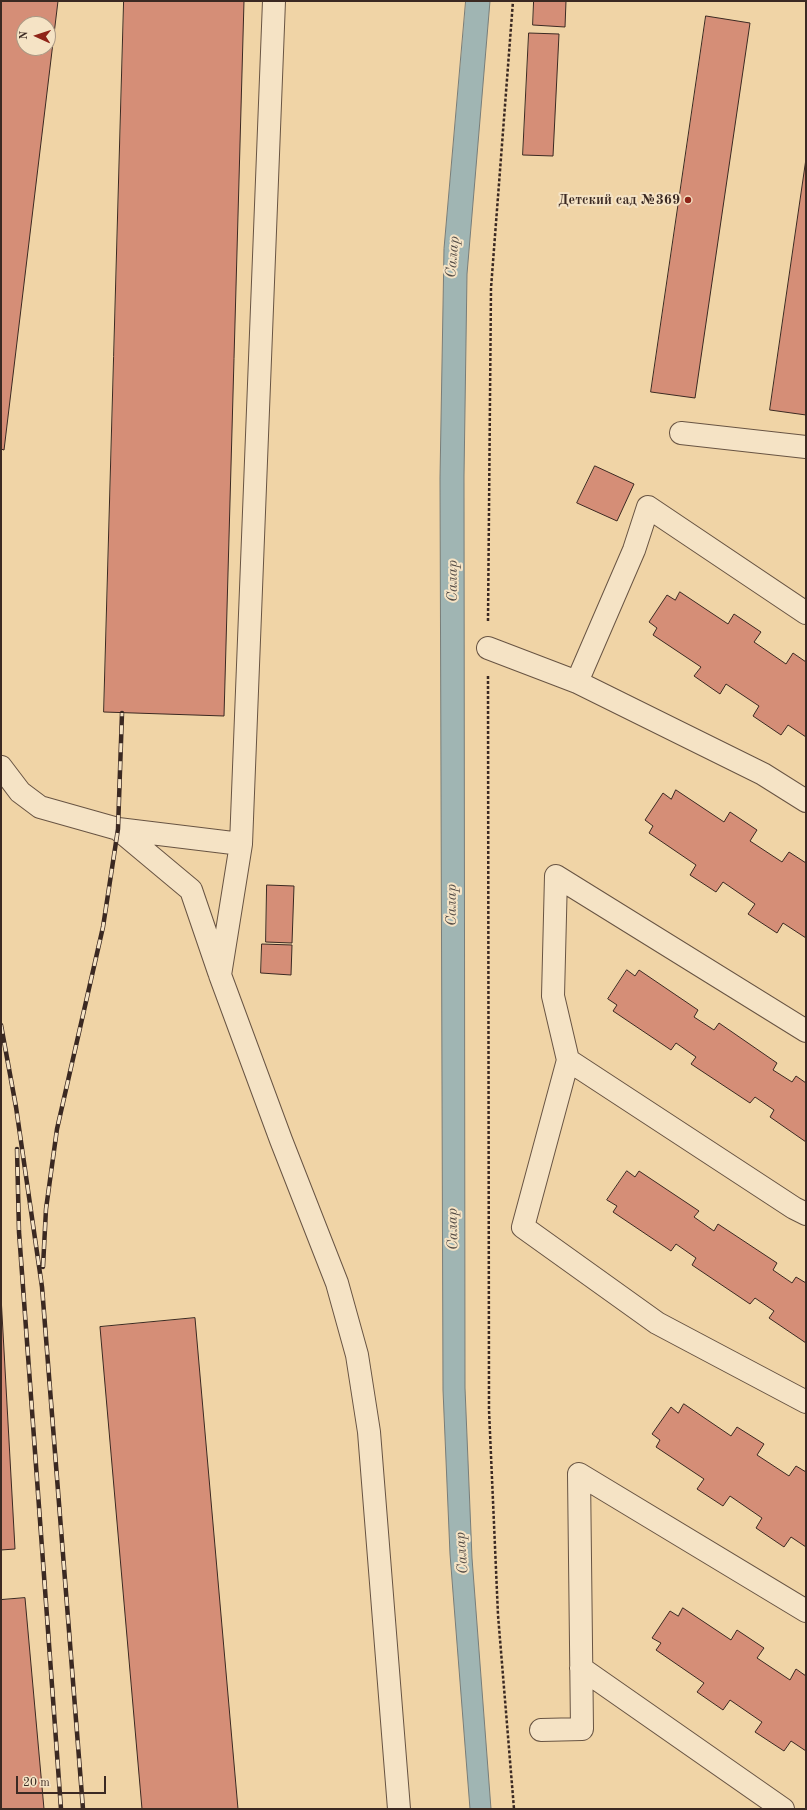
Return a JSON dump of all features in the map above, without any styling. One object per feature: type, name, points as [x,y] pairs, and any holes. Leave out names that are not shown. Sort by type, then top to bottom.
[{"type":"lane","points":[[220,975],[241,844],[274,1]]},
{"type":"lane","points":[[681,433],[806,447]]},
{"type":"lane","points":[[577,682],[634,550],[648,507],[806,614]]},
{"type":"lane","points":[[488,648],[577,682],[763,774],[806,801]]},
{"type":"lane","points":[[1,767],[20,792],[40,808],[118,829],[241,844]]},
{"type":"lane","points":[[118,829],[191,890],[220,975],[281,1140],[336,1282],[357,1355],[369,1432],[399,1809]]},
{"type":"lane","points":[[806,1031],[556,876],[553,996],[568,1060],[523,1227],[657,1323],[806,1402]]},
{"type":"lane","points":[[568,1060],[794,1208],[806,1214]]},
{"type":"lane","points":[[541,1730],[582,1729],[579,1474],[806,1611]]},
{"type":"lane","points":[[581,1668],[783,1809]]},
{"type":"path","points":[[513,1],[492,288],[488,648],[489,1410],[498,1615],[514,1809]]},
{"type":"water","name":"Салар","points":[[466,1],[490,1],[467,274],[464,476],[465,1388],[472,1558],[491,1809],[470,1809],[450,1554],[443,1390],[440,478],[444,249]]},
{"type":"building","points":[[1,1],[58,1],[56,18],[56,16],[16,16],[16,56],[51,56],[4,450],[1,449]]},
{"type":"building","points":[[124,1],[244,1],[224,716],[104,712]]},
{"type":"building","points":[[534,1],[566,1],[565,27],[533,25]]},
{"type":"building","points":[[706,16],[750,23],[695,398],[651,392]]},
{"type":"building","points":[[529,33],[559,34],[553,156],[523,155]]},
{"type":"building","points":[[806,159],[806,415],[770,410]]},
{"type":"building","points":[[595,466],[634,484],[617,521],[577,503]]},
{"type":"building","points":[[680,592],[728,624],[734,614],[761,632],[754,642],[786,664],[793,653],[806,662],[806,737],[788,725],[781,735],[753,716],[759,706],[726,684],[720,694],[694,676],[701,667],[653,635],[657,628],[649,622],[667,595],[675,600]]},
{"type":"building","points":[[676,790],[724,822],[730,812],[757,830],[750,841],[782,862],[789,852],[806,863],[806,938],[783,923],[777,933],[748,914],[755,904],[723,882],[716,892],[690,875],[696,865],[649,833],[653,826],[645,820],[663,793],[671,799]]},
{"type":"building","points":[[267,885],[294,886],[292,943],[266,942]]},
{"type":"building","points":[[262,944],[292,945],[291,975],[261,973]]},
{"type":"building","points":[[627,970],[635,976],[639,970],[698,1010],[694,1017],[714,1030],[719,1023],[777,1063],[773,1070],[792,1082],[796,1076],[806,1083],[806,1142],[770,1117],[774,1110],[755,1097],[750,1103],[691,1064],[696,1057],[676,1043],[671,1050],[613,1011],[617,1005],[608,999]]},
{"type":"building","points":[[627,1171],[635,1177],[639,1171],[699,1211],[694,1217],[714,1231],[718,1224],[777,1263],[773,1270],[792,1283],[796,1277],[806,1283],[806,1343],[769,1318],[774,1311],[755,1298],[750,1304],[692,1265],[696,1258],[676,1244],[671,1251],[613,1212],[617,1206],[607,1200]]},
{"type":"building","points":[[1,1296],[15,1549],[1,1550]]},
{"type":"building","points":[[195,1318],[238,1809],[142,1809],[100,1327]]},
{"type":"building","points":[[684,1404],[731,1436],[737,1427],[764,1444],[757,1455],[789,1476],[796,1466],[806,1472],[806,1547],[791,1537],[784,1547],[756,1528],[762,1518],[730,1496],[723,1506],[697,1489],[704,1479],[656,1447],[660,1440],[652,1434],[671,1407],[678,1413]]},
{"type":"building","points":[[25,1598],[44,1809],[1,1809],[1,1600]]},
{"type":"building","points":[[683,1608],[731,1640],[737,1630],[764,1648],[757,1658],[790,1680],[796,1669],[806,1676],[806,1751],[791,1741],[784,1751],[755,1732],[762,1722],[730,1700],[723,1710],[697,1692],[704,1683],[656,1650],[661,1643],[652,1638],[670,1611],[678,1616]]},
{"type":"railway","points":[[43,1267],[46,1209],[57,1129],[103,927],[118,829],[122,713]]},
{"type":"railway","points":[[1,1025],[16,1107],[42,1287],[83,1809]]},
{"type":"railway","points":[[17,1149],[19,1232],[61,1809]]},
{"type":"place","name":"Детский сад №369","points":[[688,200]]}]
